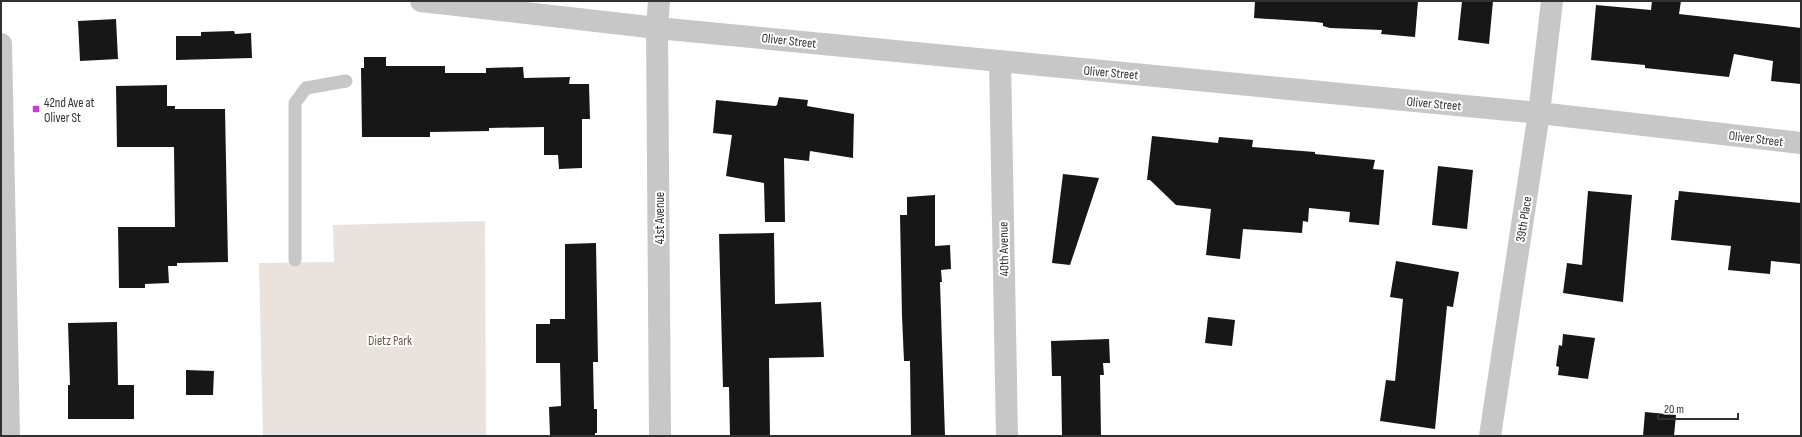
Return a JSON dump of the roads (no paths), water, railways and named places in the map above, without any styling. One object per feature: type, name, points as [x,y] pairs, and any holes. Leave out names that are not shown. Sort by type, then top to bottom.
[{"type":"street","name":"Oliver Street","points":[[421,1],[657,28],[1539,113],[1801,143]]},
{"type":"street","name":"41st Avenue","points":[[659,1],[657,28],[660,436]]},
{"type":"street","name":"39th Place","points":[[1490,436],[1539,113],[1552,1]]},
{"type":"street","points":[[1,44],[9,436]]},
{"type":"street","name":"40th Avenue","points":[[1000,61],[1007,436]]},
{"type":"lane","points":[[296,260],[295,103],[306,88],[346,81]]},
{"type":"place","name":"42nd Ave at Oliver St","points":[[36,109]]},
{"type":"park label","name":"Dietz Park","points":[[390,340]]}]
